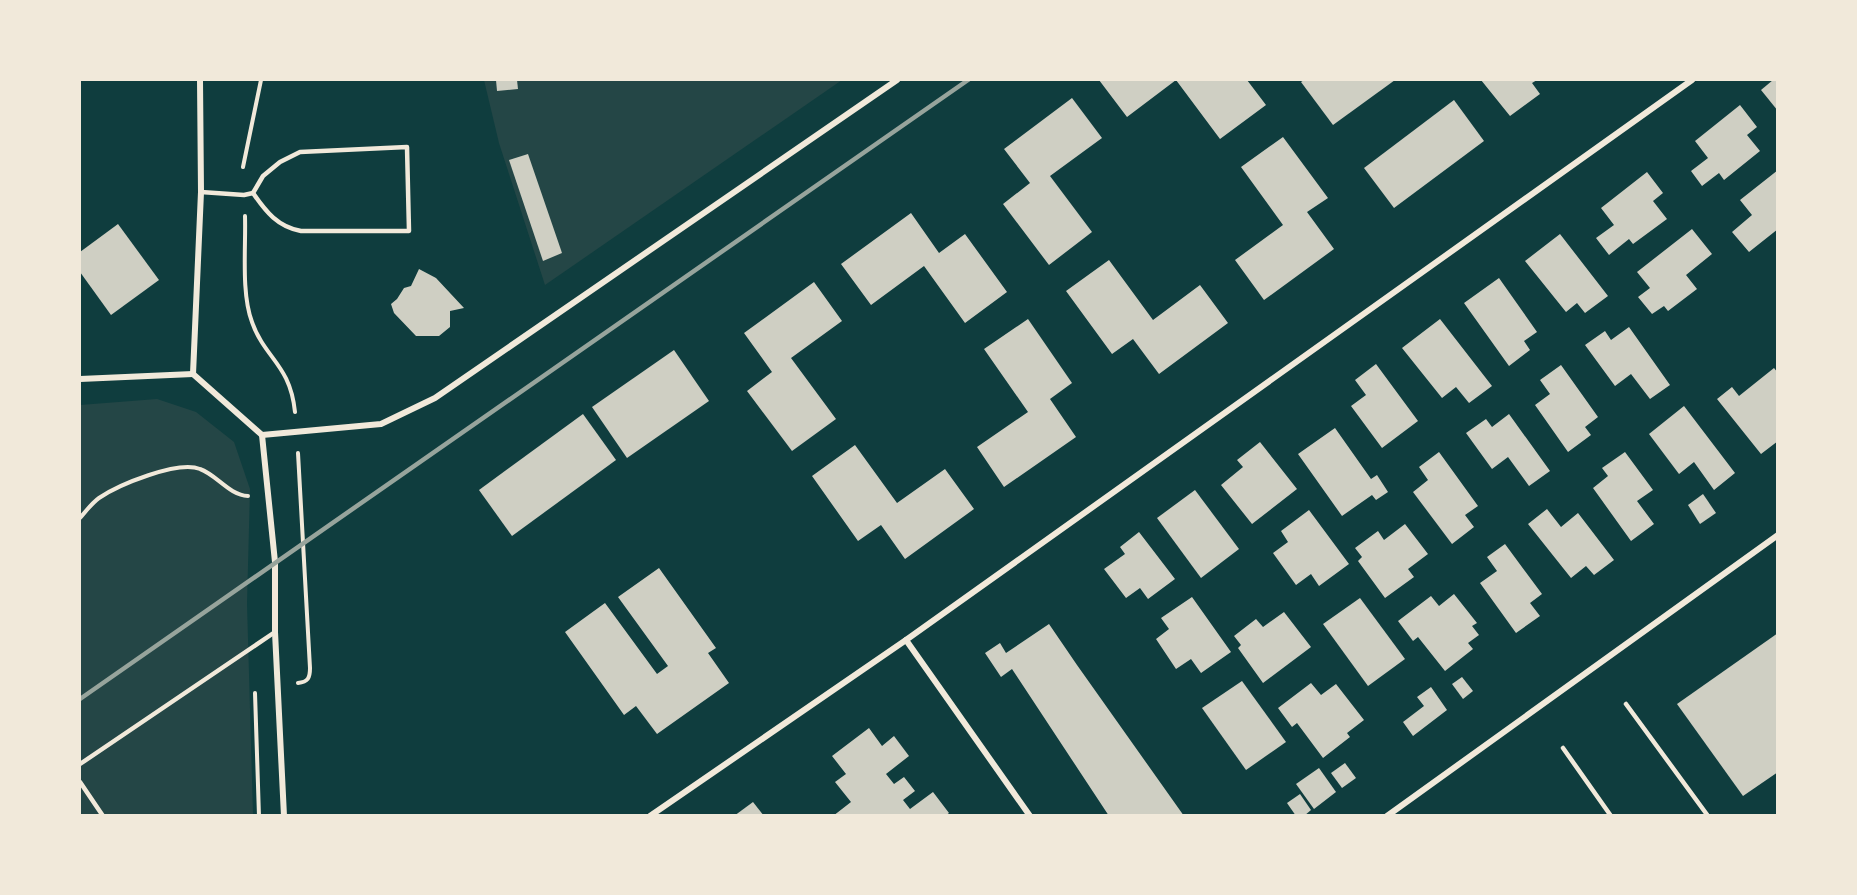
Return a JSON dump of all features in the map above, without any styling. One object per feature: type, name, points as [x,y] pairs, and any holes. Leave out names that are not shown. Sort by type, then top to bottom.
[{"type":"street","points":[[194,374],[201,192],[200,80]]},
{"type":"street","points":[[262,435],[381,424],[435,398],[897,80]]},
{"type":"street","points":[[650,816],[906,640],[1692,80]]},
{"type":"street","points":[[80,379],[194,374],[262,435],[266,496],[275,562],[275,632],[284,816]]},
{"type":"street","points":[[1387,816],[1778,536]]},
{"type":"street","points":[[906,640],[1030,816]]},
{"type":"lane","points":[[201,192],[244,195],[253,193],[263,176],[280,162],[300,152],[407,147],[409,231],[301,231],[285,228],[265,211],[253,193]]},
{"type":"lane","points":[[80,764],[275,632]]},
{"type":"lane","points":[[1626,704],[1708,816]]},
{"type":"lane","points":[[1563,748],[1611,816]]},
{"type":"lane","points":[[80,782],[103,816]]},
{"type":"path","points":[[80,518],[98,498],[155,471],[199,468],[242,495],[266,496]]},
{"type":"shaded area","points":[[484,80],[842,80],[545,285],[499,143]]},
{"type":"shaded area","points":[[157,399],[196,412],[234,442],[250,489],[247,604],[253,815],[80,815],[80,405]]},
{"type":"building","points":[[496,80],[517,80],[518,89],[497,91]]},
{"type":"building","points":[[1099,80],[1176,80],[1127,117]]},
{"type":"building","points":[[1176,80],[1247,80],[1266,105],[1220,139]]},
{"type":"building","points":[[1304,80],[1395,80],[1333,125],[1301,82]]},
{"type":"building","points":[[1481,80],[1537,80],[1532,83],[1540,94],[1510,116]]},
{"type":"building","points":[[1773,80],[1778,80],[1778,111],[1761,90]]},
{"type":"building","points":[[1072,98],[1102,138],[1050,176],[1092,232],[1049,265],[1003,204],[1030,183],[1004,149]]},
{"type":"building","points":[[1454,100],[1484,141],[1394,208],[1364,168]]},
{"type":"building","points":[[1740,105],[1757,127],[1747,135],[1760,151],[1724,180],[1719,173],[1702,186],[1691,171],[1708,158],[1695,141]]},
{"type":"building","points":[[1283,137],[1328,198],[1307,212],[1334,249],[1264,300],[1235,260],[1283,225],[1241,167]]},
{"type":"building","points":[[528,154],[562,253],[543,261],[509,160]]},
{"type":"building","points":[[1778,170],[1778,229],[1749,252],[1732,232],[1752,215],[1740,200]]},
{"type":"building","points":[[1647,172],[1663,193],[1653,201],[1667,219],[1633,244],[1629,239],[1609,255],[1596,238],[1614,225],[1601,208]]},
{"type":"building","points":[[911,213],[939,253],[965,234],[1007,292],[965,323],[924,266],[871,305],[841,264]]},
{"type":"building","points":[[118,224],[159,280],[111,315],[80,272],[80,252]]},
{"type":"building","points":[[1692,229],[1712,254],[1686,275],[1697,289],[1668,311],[1664,306],[1652,314],[1638,297],[1650,288],[1637,272]]},
{"type":"building","points":[[1560,234],[1608,296],[1585,313],[1577,303],[1566,312],[1525,261]]},
{"type":"building","points":[[1109,260],[1153,320],[1200,285],[1228,323],[1159,374],[1133,339],[1112,354],[1066,291]]},
{"type":"building","points":[[419,269],[436,278],[464,308],[450,311],[450,327],[439,336],[416,336],[394,313],[391,304],[404,288],[411,286]]},
{"type":"building","points":[[1499,278],[1537,332],[1524,341],[1530,350],[1509,366],[1464,303]]},
{"type":"building","points":[[814,282],[842,321],[791,358],[836,419],[792,451],[747,391],[772,372],[744,333]]},
{"type":"building","points":[[1028,319],[1072,383],[1050,399],[1076,437],[1004,487],[977,447],[1028,412],[984,349]]},
{"type":"building","points":[[1440,319],[1492,386],[1469,403],[1456,387],[1442,398],[1402,348]]},
{"type":"building","points":[[1629,327],[1670,385],[1650,399],[1631,374],[1615,386],[1585,345],[1605,331],[1611,340]]},
{"type":"building","points":[[674,350],[709,401],[627,458],[592,407]]},
{"type":"building","points":[[1376,364],[1418,421],[1382,448],[1351,406],[1366,395],[1355,380]]},
{"type":"building","points":[[1561,365],[1598,417],[1585,427],[1591,435],[1568,452],[1535,405],[1550,394],[1540,380]]},
{"type":"building","points":[[1774,368],[1778,373],[1778,441],[1761,454],[1717,399],[1732,387],[1739,396]]},
{"type":"building","points":[[1684,406],[1735,473],[1714,490],[1694,462],[1679,474],[1649,434]]},
{"type":"building","points":[[583,414],[616,460],[512,536],[479,490]]},
{"type":"building","points":[[1509,414],[1550,471],[1529,486],[1508,457],[1492,469],[1466,433],[1486,419],[1492,427]]},
{"type":"building","points":[[1335,428],[1371,479],[1377,475],[1388,492],[1376,500],[1372,495],[1342,516],[1298,454]]},
{"type":"building","points":[[1260,442],[1297,489],[1252,524],[1221,485],[1243,467],[1237,460]]},
{"type":"building","points":[[855,445],[897,503],[945,469],[974,509],[905,559],[881,525],[858,541],[812,476]]},
{"type":"building","points":[[1439,452],[1478,506],[1465,515],[1474,527],[1452,544],[1413,492],[1428,480],[1419,467]]},
{"type":"building","points":[[1625,452],[1653,490],[1637,501],[1654,524],[1631,541],[1593,488],[1608,476],[1602,468]]},
{"type":"building","points":[[1195,490],[1239,549],[1201,578],[1157,518]]},
{"type":"building","points":[[1703,494],[1716,513],[1700,524],[1688,505]]},
{"type":"building","points":[[1547,509],[1561,527],[1578,513],[1614,560],[1594,575],[1586,566],[1571,578],[1528,524]]},
{"type":"building","points":[[1309,510],[1349,564],[1319,586],[1311,574],[1296,585],[1273,553],[1288,542],[1281,531]]},
{"type":"building","points":[[1405,524],[1428,554],[1408,569],[1414,577],[1385,598],[1358,561],[1362,557],[1355,548],[1378,531],[1384,540]]},
{"type":"building","points":[[1139,532],[1175,579],[1148,599],[1140,588],[1126,598],[1104,569],[1125,554],[1120,547]]},
{"type":"building","points":[[1505,544],[1542,594],[1530,603],[1540,616],[1516,633],[1480,583],[1497,571],[1487,557]]},
{"type":"building","points":[[659,568],[716,648],[708,653],[729,683],[657,734],[636,706],[624,715],[565,632],[605,603],[657,674],[668,666],[618,597]]},
{"type":"building","points":[[1454,594],[1477,623],[1472,626],[1479,635],[1468,643],[1473,649],[1445,671],[1418,637],[1413,641],[1398,621],[1431,596],[1439,606]]},
{"type":"building","points":[[1192,597],[1231,652],[1201,673],[1191,659],[1176,669],[1156,639],[1169,629],[1161,618]]},
{"type":"building","points":[[1360,598],[1405,659],[1368,686],[1323,624]]},
{"type":"building","points":[[1284,612],[1311,647],[1263,683],[1238,648],[1241,645],[1234,636],[1256,619],[1263,627]]},
{"type":"building","points":[[1049,624],[1184,816],[1109,816],[1012,669],[1001,677],[985,653],[1000,643],[1006,653]]},
{"type":"building","points":[[1778,633],[1778,772],[1743,796],[1677,704]]},
{"type":"building","points":[[1462,677],[1473,691],[1463,699],[1452,684]]},
{"type":"building","points":[[1242,681],[1286,742],[1246,770],[1202,708]]},
{"type":"building","points":[[1311,683],[1321,695],[1336,684],[1364,720],[1347,733],[1350,737],[1323,758],[1297,723],[1292,727],[1278,708]]},
{"type":"building","points":[[1431,687],[1447,710],[1413,736],[1403,722],[1424,706],[1417,697]]},
{"type":"building","points":[[869,728],[882,746],[894,736],[909,756],[886,774],[894,784],[904,777],[915,791],[903,800],[910,809],[933,792],[949,813],[945,816],[833,816],[851,802],[835,782],[846,774],[832,756]]},
{"type":"building","points":[[1345,763],[1356,778],[1342,788],[1331,773]]},
{"type":"building","points":[[1319,768],[1336,792],[1314,809],[1296,784]]},
{"type":"building","points":[[1300,794],[1311,810],[1304,816],[1296,816],[1287,803]]},
{"type":"building","points":[[753,802],[764,816],[734,816]]},
{"type":"railway","points":[[80,699],[968,80]]}]
